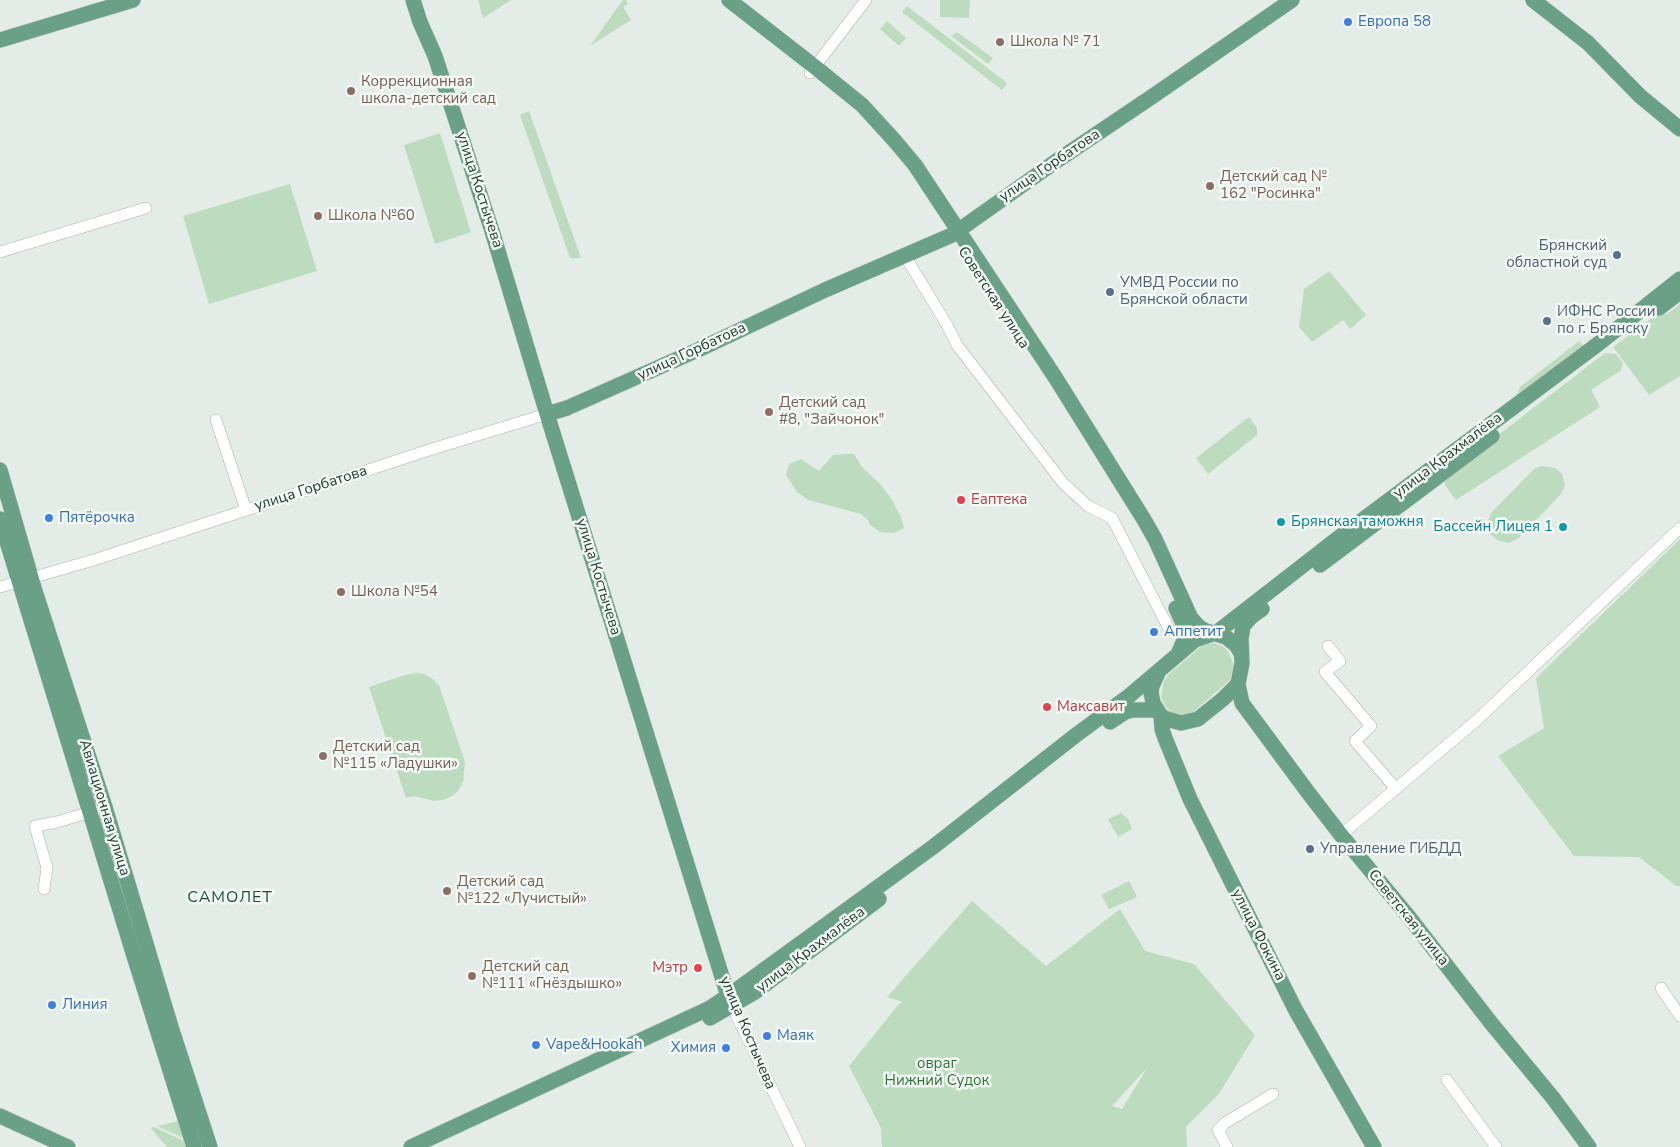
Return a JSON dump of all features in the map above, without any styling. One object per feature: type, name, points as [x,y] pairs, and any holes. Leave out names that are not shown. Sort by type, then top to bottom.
[{"type":"main road","points":[[0,40],[133,0]]},
{"type":"main road","name":"улица Костычева","points":[[413,0],[420,22],[435,56],[460,130],[730,1001]]},
{"type":"main road","name":"Советская улица","points":[[716,0],[813,70]]},
{"type":"main road","name":"Советская улица","points":[[729,0],[813,70],[855,111],[908,170],[955,232],[1060,385],[1155,539],[1191,618],[1199,627],[1216,633]]},
{"type":"main road","name":"улица Горбатова","points":[[547,414],[567,408],[700,349],[955,232],[1292,0]]},
{"type":"main road","points":[[1533,0],[1588,43],[1640,96],[1680,129]]},
{"type":"main road","name":"Советская улица","points":[[955,232],[1090,447],[1143,536],[1185,628],[1185,638],[1177,655]]},
{"type":"main road","name":"улица Крахмалёва","points":[[1216,633],[1603,340],[1680,279]]},
{"type":"main road","points":[[1241,653],[1236,645],[1226,637],[1216,633],[1195,640],[1158,672],[1154,679],[1151,692],[1153,702],[1159,713],[1176,722],[1192,721],[1198,719],[1223,699],[1238,684],[1241,675],[1243,626],[1252,616],[1436,479],[1680,292]]},
{"type":"main road","name":"Авиационная улица","points":[[0,470],[26,579],[98,810],[210,1147]]},
{"type":"main road","name":"Авиационная улица","points":[[0,519],[26,579]]},
{"type":"main road","name":"улица Крахмалёва","points":[[435,1147],[714,1017],[730,1001],[933,847],[1158,672]]},
{"type":"main road","name":"Советская улица","points":[[1238,684],[1242,703],[1340,835],[1409,917],[1491,1023],[1553,1098],[1589,1147]]},
{"type":"main road","name":"улица Крахмалёва","points":[[411,1147],[710,1008],[756,992],[939,854],[1081,742],[1118,716],[1133,710],[1159,713]]},
{"type":"main road","name":"улица Фокина","points":[[1159,713],[1165,738],[1190,799],[1295,1009],[1374,1147]]},
{"type":"main road","name":"Авиационная улица","points":[[98,810],[134,956],[194,1147]]},
{"type":"main road","points":[[0,1116],[68,1147]]},
{"type":"main road","points":[[0,1126],[48,1147]]},
{"type":"street","points":[[813,70],[866,0]]},
{"type":"street","points":[[0,252],[146,208]]},
{"type":"street","points":[[905,256],[957,345],[1063,483],[1088,506],[1112,518],[1169,629]]},
{"type":"street","name":"улица Горбатова","points":[[0,587],[97,559],[547,414]]},
{"type":"street","points":[[216,420],[246,510]]},
{"type":"street","points":[[1340,835],[1477,720],[1680,528]]},
{"type":"street","points":[[1328,646],[1340,661],[1325,672],[1371,726],[1355,741],[1396,789]]},
{"type":"street","points":[[44,889],[47,868],[35,826],[98,810]]},
{"type":"street","points":[[1661,988],[1680,1016]]},
{"type":"street","name":"улица Костычева","points":[[730,1001],[800,1147]]},
{"type":"street","points":[[1447,1080],[1496,1147]]},
{"type":"street","points":[[1227,1147],[1218,1130],[1225,1123],[1273,1094]]},
{"type":"green space","points":[[478,0],[511,0],[483,18]]},
{"type":"green space","points":[[623,0],[626,0],[628,4],[623,7],[631,20],[590,46]]},
{"type":"green space","points":[[940,0],[970,0],[969,18],[940,17]]},
{"type":"green space","points":[[907,6],[1007,83],[1002,90],[902,12]]},
{"type":"green space","points":[[887,21],[906,38],[899,46],[880,29]]},
{"type":"green space","points":[[957,32],[993,58],[988,64],[951,36]]},
{"type":"green space","points":[[529,111],[581,258],[570,258],[520,115]]},
{"type":"green space","points":[[440,133],[471,232],[435,244],[404,145]]},
{"type":"green space","points":[[290,184],[317,271],[209,304],[183,216]]},
{"type":"green space","points":[[1329,271],[1366,315],[1350,329],[1343,320],[1312,342],[1299,327],[1304,289]]},
{"type":"green space","points":[[1680,304],[1680,376],[1649,395],[1613,347],[1660,312],[1667,314]]},
{"type":"green space","points":[[1579,341],[1584,346],[1516,400],[1520,387]]},
{"type":"green space","points":[[1605,353],[1616,354],[1623,363],[1620,371],[1591,390],[1600,407],[1456,500],[1445,485],[1445,480],[1454,469]]},
{"type":"green space","points":[[1249,417],[1257,428],[1257,435],[1208,474],[1196,458]]},
{"type":"green space","points":[[854,454],[862,467],[881,485],[891,498],[901,517],[904,528],[894,533],[880,532],[870,525],[868,520],[861,514],[808,500],[797,492],[786,475],[789,464],[801,459],[819,471],[833,455]]},
{"type":"green space","points":[[1542,466],[1555,468],[1562,474],[1565,485],[1561,494],[1519,538],[1509,543],[1497,540],[1489,533],[1488,521],[1491,513],[1535,468]]},
{"type":"green space","points":[[1680,539],[1680,886],[1676,886],[1639,857],[1574,856],[1498,756],[1544,728],[1536,678]]},
{"type":"green space","points":[[1214,643],[1228,651],[1234,666],[1230,680],[1192,713],[1181,715],[1171,712],[1165,706],[1161,697],[1164,681],[1169,674],[1203,645]]},
{"type":"green space","points":[[416,673],[424,674],[439,685],[465,762],[463,782],[458,791],[443,800],[434,801],[414,796],[406,798],[369,687]]},
{"type":"green space","points":[[1121,813],[1128,819],[1132,829],[1118,837],[1108,819]]},
{"type":"green space","points":[[1129,881],[1137,897],[1109,909],[1101,895]]},
{"type":"green space","name":"овраг Нижний Судок","points":[[972,901],[1046,966],[1120,909],[1145,951],[1194,964],[1255,1035],[1219,1094],[1186,1127],[1187,1147],[882,1147],[881,1128],[849,1066],[899,1004],[903,1002],[887,997]],"holes":[[[1147,1068],[1122,1109],[1112,1106]]]},
{"type":"green space","points":[[178,1121],[183,1138],[157,1126]]},
{"type":"green space","points":[[154,1127],[184,1141],[186,1147],[167,1147],[151,1128]]},
{"type":"place","name":"Европа 58","points":[[1348,22]]},
{"type":"place","name":"Школа № 71","points":[[1000,42]]},
{"type":"place","name":"Коррекционная школа-детский сад","points":[[351,91]]},
{"type":"place","name":"Детский сад № 162 \"Росинка\"","points":[[1210,186]]},
{"type":"place","name":"Школа №60","points":[[318,216]]},
{"type":"place","name":"Брянский областной суд","points":[[1617,255]]},
{"type":"place","name":"УМВД России по Брянской области","points":[[1110,292]]},
{"type":"place","name":"ИФНС России по г. Брянску","points":[[1547,321]]},
{"type":"place","name":"Детский сад #8, \"Зайчонок\"","points":[[769,412]]},
{"type":"place","name":"Еаптека","points":[[961,500]]},
{"type":"place","name":"Пятёрочка","points":[[49,518]]},
{"type":"place","name":"Брянская таможня","points":[[1281,522]]},
{"type":"place","name":"Бассейн Лицея 1","points":[[1563,527]]},
{"type":"place","name":"Школа №54","points":[[341,592]]},
{"type":"place","name":"Аппетит","points":[[1154,632]]},
{"type":"place","name":"Максавит","points":[[1047,707]]},
{"type":"place","name":"Детский сад №115 «Ладушки»","points":[[323,756]]},
{"type":"place","name":"Управление ГИБДД","points":[[1310,849]]},
{"type":"place","name":"Детский сад №122 «Лучистый»","points":[[447,891]]},
{"type":"place","name":"Мэтр","points":[[698,968]]},
{"type":"place","name":"Детский сад №111 «Гнёздышко»","points":[[472,976]]},
{"type":"place","name":"Линия","points":[[52,1005]]},
{"type":"place","name":"Маяк","points":[[767,1036]]},
{"type":"place","name":"Vape&Hookah","points":[[536,1045]]},
{"type":"place","name":"Химия","points":[[726,1048]]},
{"type":"district","name":"САМОЛЕТ","points":[[230,898]]}]
